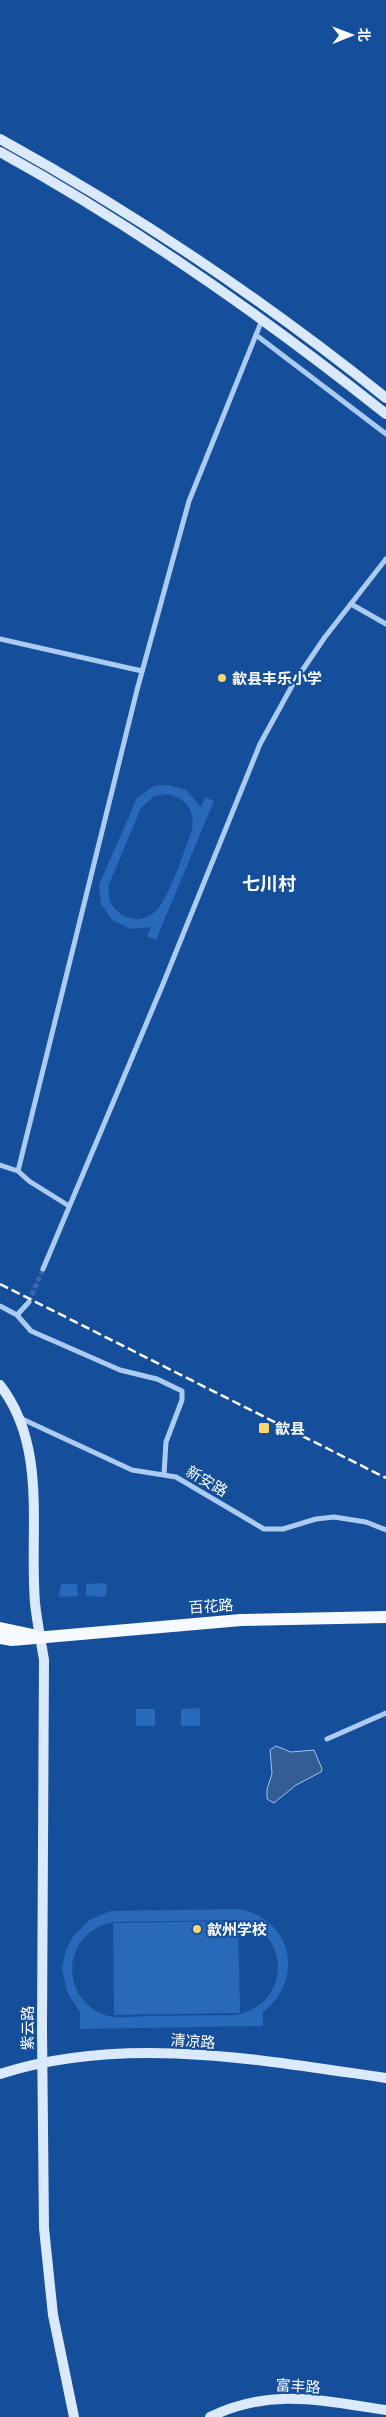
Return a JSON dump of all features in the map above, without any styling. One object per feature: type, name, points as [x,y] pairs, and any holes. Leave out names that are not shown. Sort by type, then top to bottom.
[{"type":"main road","name":"百花路","points":[[0,1638],[40,1637],[241,1620],[386,1617]]},
{"type":"main road","name":"百花路","points":[[0,1628],[40,1637]]},
{"type":"street","points":[[0,139],[76,182],[187,253],[268,308],[386,398]]},
{"type":"street","points":[[0,152],[125,227],[263,320],[386,414]]},
{"type":"street","points":[[18,1172],[142,671],[188,501],[263,320]]},
{"type":"street","points":[[256,335],[386,434]]},
{"type":"street","points":[[43,1269],[164,984],[260,744],[293,684],[386,559]]},
{"type":"street","points":[[351,604],[386,624]]},
{"type":"street","points":[[0,639],[142,671]]},
{"type":"street","points":[[0,1164],[18,1172],[69,1206]]},
{"type":"street","points":[[17,1315],[29,1302]]},
{"type":"street","points":[[0,1306],[17,1315],[31,1331],[120,1370],[157,1379],[182,1391],[182,1400],[166,1442],[164,1474]]},
{"type":"street","name":"紫云路","points":[[0,1385],[19,1418],[28,1444],[32,1467],[35,1603],[44,1660],[43,2062],[46,2256],[56,2330],[74,2417]]},
{"type":"street","name":"新安路","points":[[19,1418],[132,1470],[143,1474],[164,1474],[182,1480],[264,1529],[283,1529],[316,1519],[334,1517],[366,1522],[386,1530]]},
{"type":"street","points":[[327,1740],[386,1714]]},
{"type":"street","name":"清凉路","points":[[0,2074],[43,2062],[96,2054],[143,2053],[281,2064],[386,2078]]},
{"type":"street","name":"富丰路","points":[[210,2417],[247,2403],[286,2398],[386,2410]]},
{"type":"shaded area","points":[[168,785],[186,790],[201,807],[205,797],[214,801],[156,940],[147,936],[151,927],[131,929],[112,920],[101,904],[99,885],[137,798],[154,786]],"holes":[[[173,795],[184,801],[188,806],[193,823],[176,873],[166,896],[156,911],[139,919],[125,917],[112,905],[108,893],[109,884],[141,808],[154,796]]]},
{"type":"shaded area","points":[[61,1584],[77,1584],[78,1596],[59,1597]]},
{"type":"shaded area","points":[[86,1584],[107,1584],[104,1597],[86,1596]]},
{"type":"shaded area","points":[[200,1708],[200,1726],[181,1726],[181,1709]]},
{"type":"shaded area","points":[[136,1709],[155,1709],[155,1726],[136,1726]]},
{"type":"shaded area","points":[[276,1746],[291,1752],[314,1750],[322,1769],[321,1772],[296,1785],[274,1803],[267,1799],[267,1789],[272,1774],[270,1750]]},
{"type":"shaded area","points":[[237,1909],[256,1914],[270,1924],[281,1936],[287,1951],[288,1967],[285,1983],[276,1998],[263,2012],[263,2026],[80,2029],[80,2012],[67,1992],[62,1969],[65,1953],[72,1938],[89,1920],[111,1911]],"holes":[[[234,1920],[253,1926],[267,1937],[275,1951],[278,1967],[275,1983],[267,1997],[254,2008],[235,2015],[114,2017],[99,2013],[91,2007],[84,2001],[74,1983],[72,1963],[78,1947],[90,1932],[107,1923]]]},
{"type":"shaded area","points":[[238,1921],[240,2013],[114,2015],[113,1923]]},
{"type":"tunnel","points":[[29,1302],[43,1269]]},
{"type":"railway","points":[[0,1284],[386,1478]]},
{"type":"place","name":"歙县丰乐小学","points":[[222,678]]},
{"type":"place","name":"歙县","points":[[264,1428]]},
{"type":"place","name":"歙州学校","points":[[197,1929]]},
{"type":"district","name":"七川村","points":[[269,883]]}]
